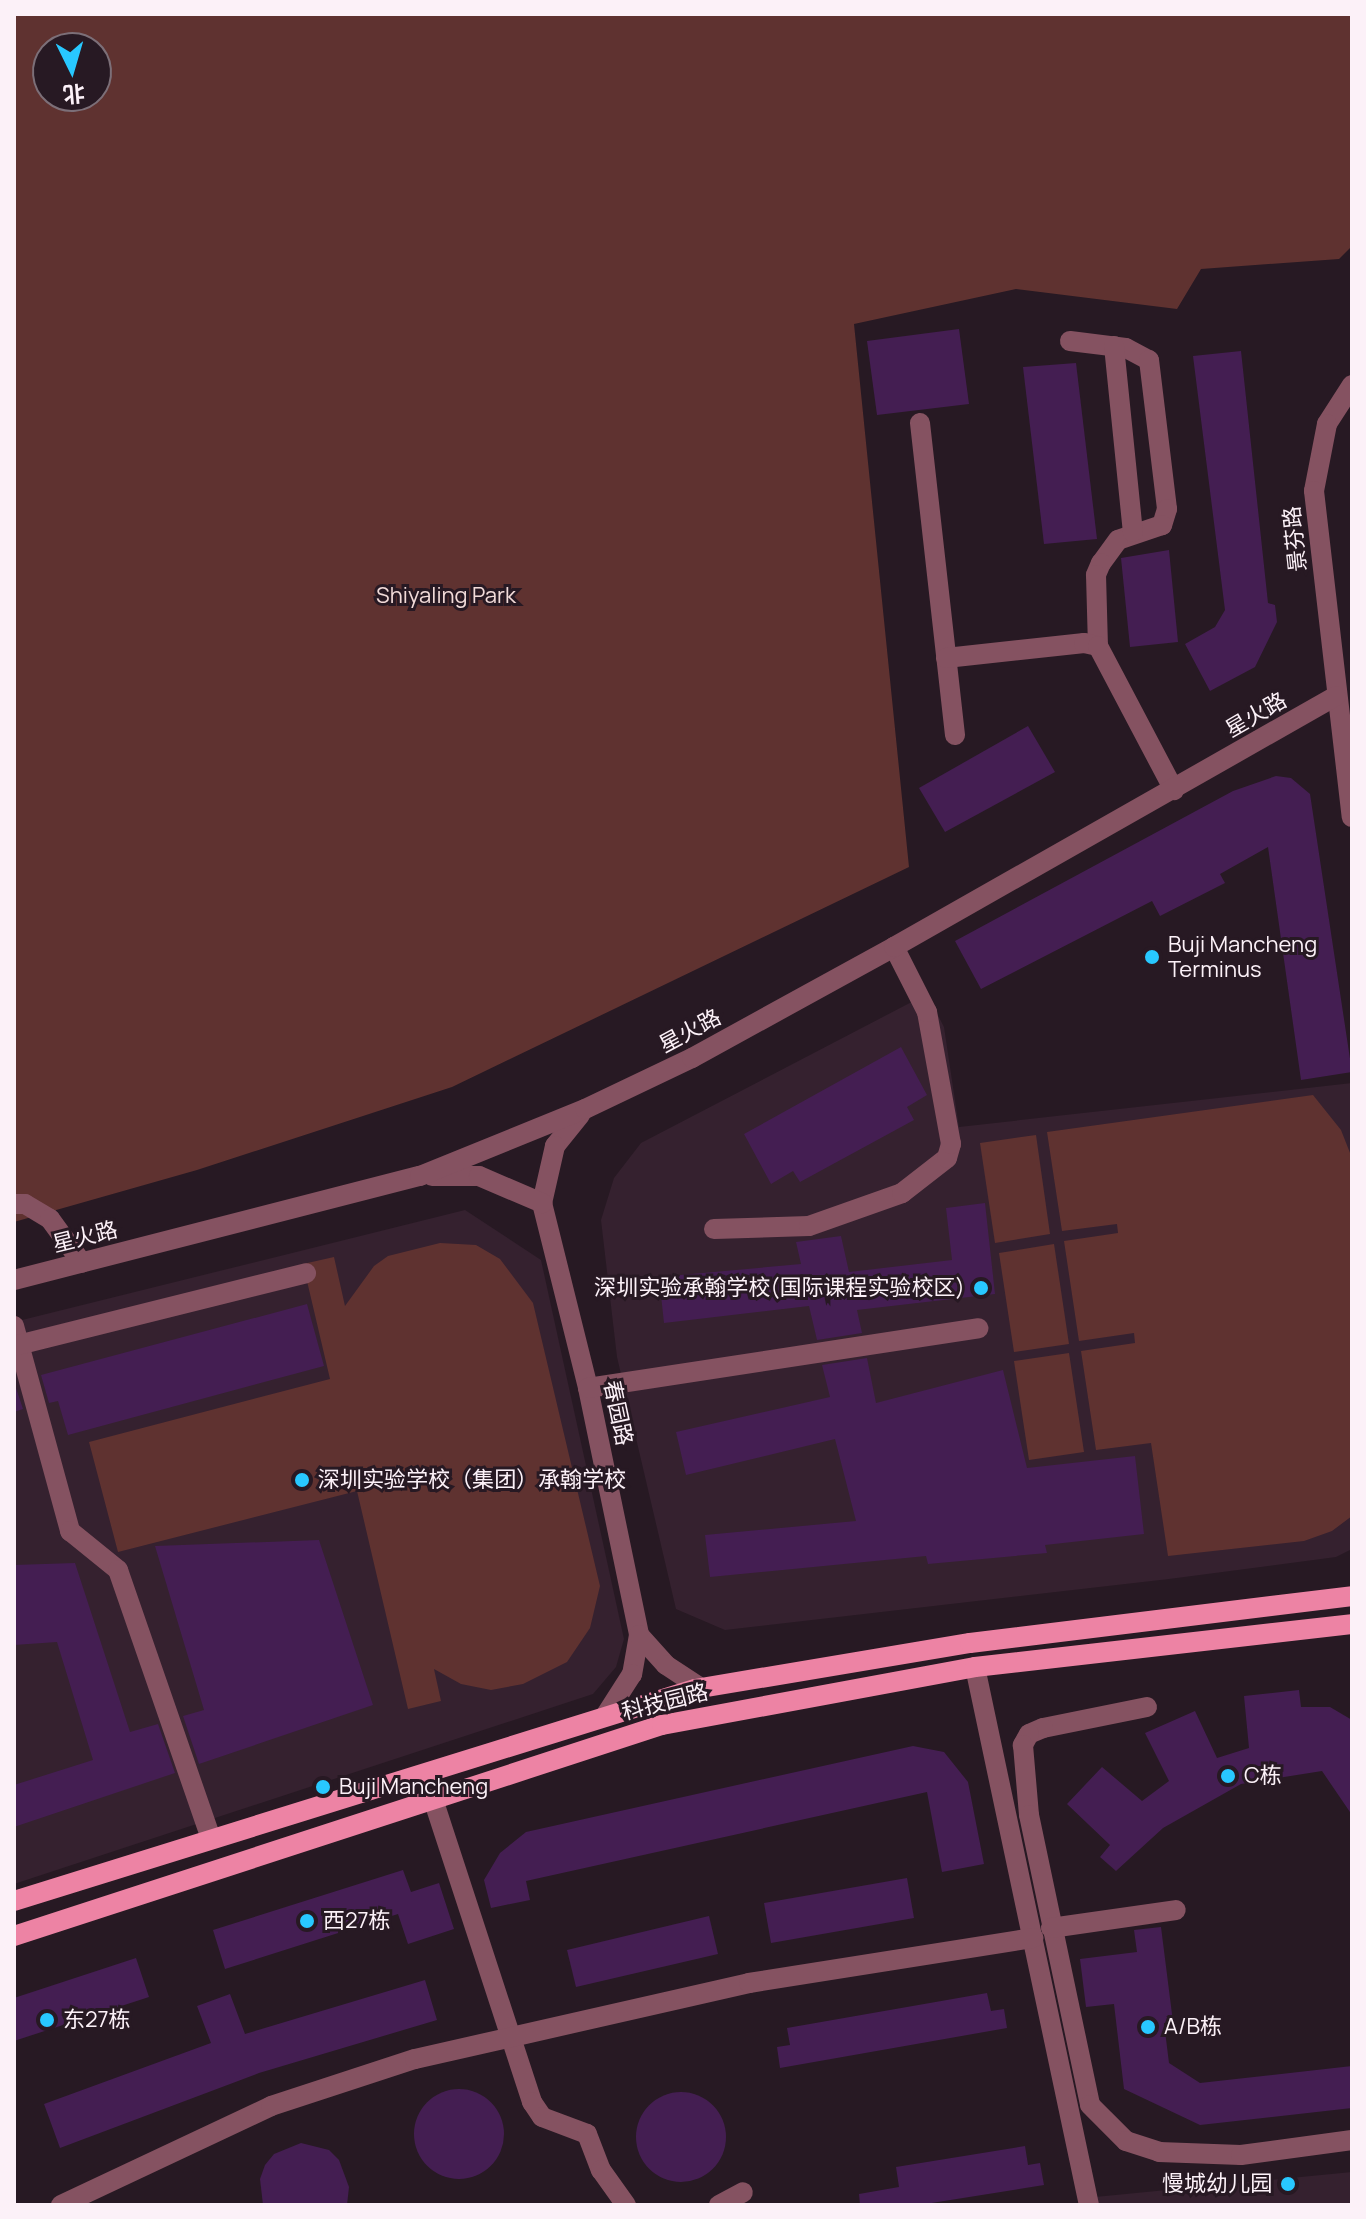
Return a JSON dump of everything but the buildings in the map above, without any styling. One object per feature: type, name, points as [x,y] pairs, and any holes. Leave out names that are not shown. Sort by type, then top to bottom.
[{"type":"main road","name":"科技园路","points":[[14,1901],[701,1688],[970,1643],[1352,1596]]},
{"type":"main road","name":"科技园路","points":[[14,1936],[662,1725],[975,1667],[1352,1624]]},
{"type":"street","points":[[1070,341],[1114,346],[1149,360],[1167,509],[1162,525],[1154,530],[1133,532],[1118,540],[1096,575],[1098,646],[1174,790]]},
{"type":"street","points":[[1114,346],[1133,532]]},
{"type":"street","name":"景芬路","points":[[1352,385],[1327,424],[1315,480],[1336,696],[1352,817]]},
{"type":"street","points":[[920,423],[955,735]]},
{"type":"street","points":[[946,658],[1084,643],[1098,646]]},
{"type":"street","name":"景芬路","points":[[1336,696],[1352,727]]},
{"type":"street","name":"星火路","points":[[14,1280],[420,1176],[585,1109],[692,1058],[894,947],[1336,696]]},
{"type":"street","points":[[714,1229],[809,1226],[902,1193],[947,1158],[951,1144],[927,1012],[894,947]]},
{"type":"street","name":"春园路","points":[[585,1109],[555,1146],[542,1203],[588,1388],[639,1635],[632,1674],[605,1716]]},
{"type":"street","points":[[420,1176],[479,1176],[542,1203]]},
{"type":"street","points":[[14,1204],[25,1204],[50,1219],[82,1263]]},
{"type":"street","points":[[211,1838],[118,1570],[70,1531],[16,1339],[306,1273]]},
{"type":"street","points":[[588,1388],[978,1328]]},
{"type":"street","points":[[639,1635],[666,1665],[701,1688]]},
{"type":"street","points":[[975,1667],[1042,1933],[1090,2105],[1126,2141],[1159,2152],[1241,2155],[1352,2140]]},
{"type":"street","points":[[1089,2205],[1042,1933],[1023,1745],[1029,1734],[1043,1728],[1147,1707]]},
{"type":"street","points":[[433,1799],[511,2035],[542,2117],[587,2134],[601,2170],[626,2205]]},
{"type":"street","points":[[61,2205],[271,2106],[511,2035],[749,1983],[1176,1910]]},
{"type":"street","points":[[719,2205],[743,2192]]},
{"type":"shaded area","name":"深圳实验承翰学校(国际课程实验校区)","points":[[927,994],[944,1027],[959,1127],[1352,1083],[1352,1549],[1336,1557],[1169,1579],[725,1630],[676,1609],[617,1357],[601,1220],[614,1178],[641,1143]]},
{"type":"shaded area","name":"深圳实验学校（集团）承翰学校","points":[[465,1210],[541,1260],[624,1639],[616,1667],[593,1694],[14,1884],[14,1322]]},
{"type":"shaded area","name":"慢城幼儿园","points":[[1352,2172],[1352,2205],[1096,2205],[1095,2197]]},
{"type":"green space","name":"Shiyaling Park","points":[[14,14],[1352,14],[1352,246],[1339,259],[1201,269],[1177,309],[1016,289],[854,324],[909,867],[452,1087],[197,1170],[14,1222]]},
{"type":"green space","points":[[1313,1095],[1341,1130],[1352,1158],[1352,1516],[1332,1531],[1304,1541],[1168,1556],[1151,1443],[1096,1450],[1081,1351],[1135,1343],[1134,1333],[1079,1341],[1064,1241],[1118,1233],[1117,1224],[1062,1231],[1047,1132]]},
{"type":"green space","points":[[1036,1135],[1050,1234],[995,1243],[980,1143]]},
{"type":"green space","points":[[440,1243],[476,1245],[500,1259],[533,1303],[600,1586],[590,1628],[567,1662],[523,1684],[491,1690],[461,1684],[434,1669],[441,1701],[408,1709],[357,1491],[118,1552],[89,1442],[330,1379],[303,1264],[334,1257],[345,1306],[374,1266],[388,1256]]},
{"type":"green space","points":[[1054,1244],[1069,1344],[1014,1352],[999,1253]]},
{"type":"green space","points":[[1069,1353],[1084,1452],[1029,1460],[1014,1361]]},
{"type":"place","name":"Buji Mancheng Terminus","points":[[1152,957]]},
{"type":"place","name":"深圳实验承翰学校(国际课程实验校区)","points":[[981,1288]]},
{"type":"place","name":"深圳实验学校（集团）承翰学校","points":[[302,1480]]},
{"type":"place","name":"C栋","points":[[1228,1776]]},
{"type":"place","name":"Buji Mancheng","points":[[323,1787]]},
{"type":"place","name":"西27栋","points":[[307,1921]]},
{"type":"place","name":"东27栋","points":[[47,2020]]},
{"type":"place","name":"A/B栋","points":[[1148,2027]]},
{"type":"place","name":"慢城幼儿园","points":[[1288,2184]]}]
